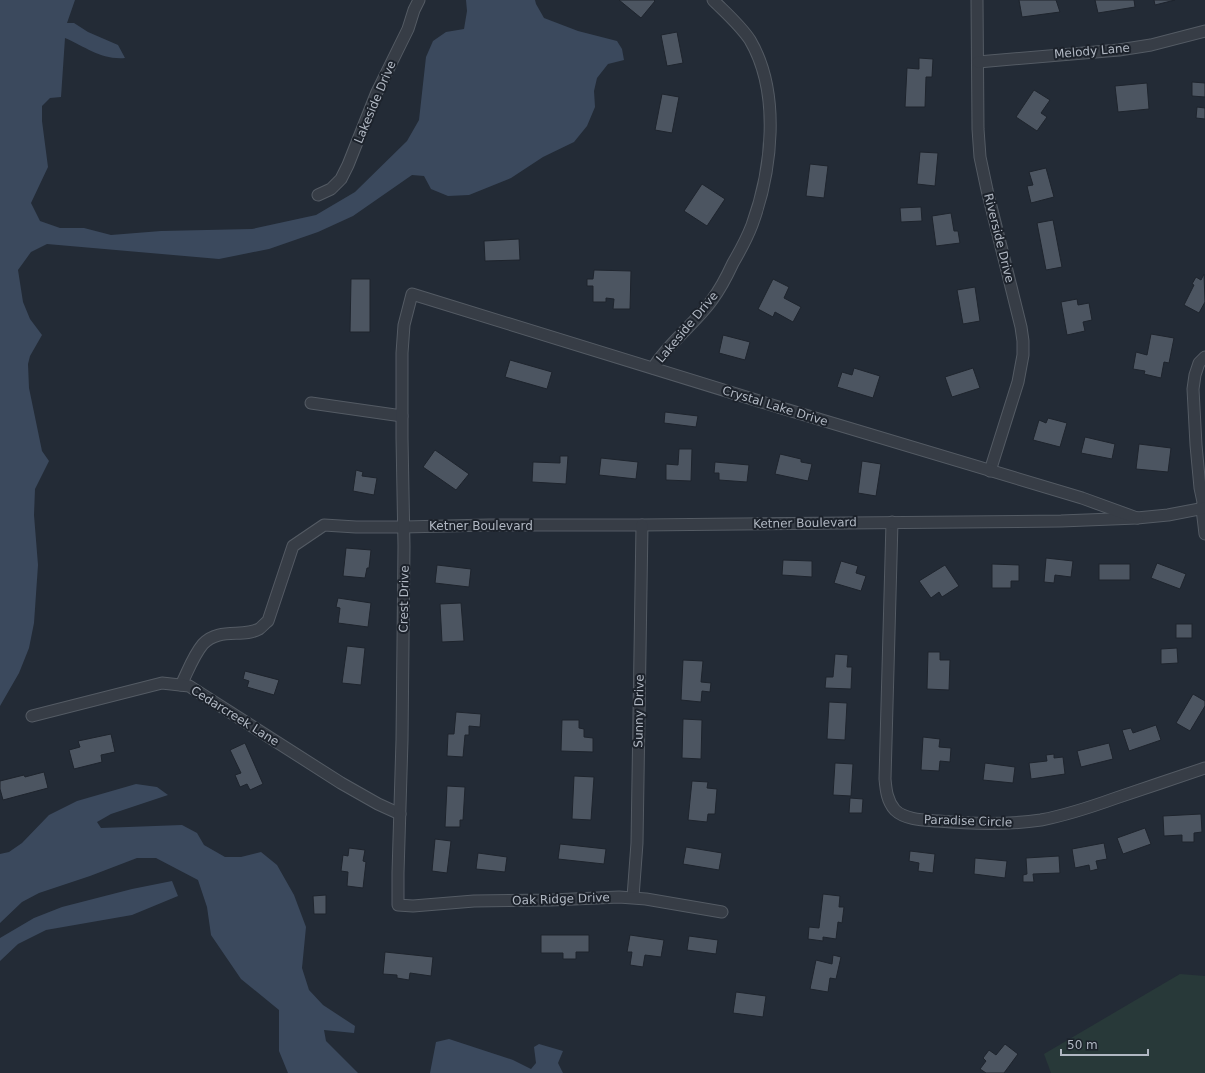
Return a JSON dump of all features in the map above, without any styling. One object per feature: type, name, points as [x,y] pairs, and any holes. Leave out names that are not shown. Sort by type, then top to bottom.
[{"type":"street","name":"Lakeside Drive","points":[[318,195],[331,189],[341,179],[348,166],[377,92],[408,29],[419,0]]},
{"type":"street","name":"Lakeside Drive","points":[[653,368],[672,343],[712,301],[746,238],[762,193],[767,161],[770,124],[767,88],[763,71],[750,41],[741,28],[713,0]]},
{"type":"street","name":"Riverside Drive","points":[[977,0],[978,129],[981,164],[1017,313],[1022,341],[1022,355],[1018,382],[990,471]]},
{"type":"street","name":"Melody Lane","points":[[978,62],[1119,50],[1151,45],[1205,31]]},
{"type":"street","name":"Crystal Lake Drive","points":[[412,294],[1082,498],[1137,518]]},
{"type":"street","name":"Crest Drive","points":[[398,906],[404,620],[402,353],[404,325],[412,294]]},
{"type":"street","points":[[1205,357],[1199,363],[1193,389],[1196,445],[1200,488],[1203,502],[1205,534]]},
{"type":"street","points":[[311,403],[402,416]]},
{"type":"street","name":"Ketner Boulevard","points":[[181,685],[194,658],[208,640],[226,633],[248,632],[259,629],[268,621],[294,546],[324,525],[404,527],[489,525],[1061,521],[1137,518],[1168,515],[1203,508]]},
{"type":"street","name":"Paradise Circle","points":[[892,522],[885,779],[889,802],[896,811],[906,817],[920,820],[950,822],[999,823],[1040,820],[1093,806],[1205,768]]},
{"type":"street","name":"Sunny Drive","points":[[633,897],[637,843],[642,525]]},
{"type":"street","name":"Cedarcreek Lane","points":[[32,716],[162,683],[189,686],[341,783],[378,804],[400,814]]},
{"type":"street","name":"Oak Ridge Drive","points":[[398,906],[474,901],[633,897],[722,912]]},
{"type":"shaded area","points":[[1180,974],[1205,976],[1205,1073],[1051,1073],[1044,1054]]},
{"type":"water","points":[[0,0],[75,0],[67,23],[74,23],[88,32],[118,45],[125,58],[101,55],[65,38],[61,97],[50,98],[42,106],[42,121],[48,167],[31,203],[40,221],[60,228],[84,228],[111,235],[161,231],[252,229],[316,215],[355,192],[407,141],[419,120],[426,57],[433,41],[446,32],[464,29],[467,11],[466,0],[535,0],[544,18],[578,31],[617,41],[622,49],[624,60],[608,64],[597,78],[594,91],[595,107],[587,126],[574,142],[543,157],[511,178],[469,195],[448,196],[431,189],[424,176],[412,175],[353,216],[318,232],[269,249],[219,259],[47,244],[31,252],[18,270],[23,302],[30,319],[42,335],[30,356],[28,364],[29,388],[42,451],[49,461],[35,489],[34,515],[38,565],[34,623],[29,648],[19,673],[0,706]]},
{"type":"water","points":[[136,784],[157,787],[168,795],[111,814],[97,822],[101,828],[182,825],[197,833],[204,845],[225,857],[241,857],[261,852],[277,865],[294,895],[306,927],[302,968],[309,990],[323,1005],[355,1026],[354,1033],[324,1030],[326,1041],[358,1073],[288,1073],[279,1051],[279,1010],[241,979],[211,935],[207,907],[198,880],[156,858],[137,858],[39,893],[22,902],[0,923],[0,854],[9,852],[22,843],[49,815],[77,801]]},
{"type":"water","points":[[172,881],[178,896],[132,915],[46,930],[18,944],[0,961],[0,938],[34,918],[62,907],[132,889]]},
{"type":"water","points":[[449,1039],[513,1060],[531,1069],[536,1063],[534,1047],[539,1044],[563,1051],[558,1063],[563,1073],[430,1073],[436,1042]]},
{"type":"building","points":[[619,0],[654,0],[655,1],[641,18]]},
{"type":"building","points":[[1019,0],[1056,0],[1060,12],[1022,17]]},
{"type":"building","points":[[1095,0],[1134,0],[1135,7],[1098,13]]},
{"type":"building","points":[[1154,0],[1175,0],[1155,5]]},
{"type":"building","points":[[677,32],[683,63],[667,66],[661,35]]},
{"type":"building","points":[[919,58],[933,59],[932,77],[926,77],[925,107],[905,107],[907,68],[919,69]]},
{"type":"building","points":[[1192,82],[1205,83],[1205,97],[1192,96]]},
{"type":"building","points":[[1147,83],[1149,109],[1118,112],[1115,86]]},
{"type":"building","points":[[1034,90],[1050,100],[1041,113],[1047,117],[1037,131],[1016,117]]},
{"type":"building","points":[[662,94],[679,97],[672,133],[655,130]]},
{"type":"building","points":[[1197,107],[1205,108],[1205,119],[1196,118]]},
{"type":"building","points":[[920,152],[938,153],[935,186],[917,184]]},
{"type":"building","points":[[810,164],[828,166],[824,198],[806,196]]},
{"type":"building","points":[[1046,168],[1054,197],[1031,203],[1027,186],[1033,185],[1029,172]]},
{"type":"building","points":[[702,184],[725,199],[707,226],[684,211]]},
{"type":"building","points":[[921,207],[922,221],[901,222],[900,208]]},
{"type":"building","points":[[951,213],[954,231],[958,231],[960,243],[936,246],[932,216]]},
{"type":"building","points":[[1053,220],[1062,267],[1046,270],[1037,223]]},
{"type":"building","points":[[519,239],[520,260],[485,261],[484,241]]},
{"type":"building","points":[[594,270],[631,271],[630,309],[613,309],[614,299],[606,298],[606,302],[593,302],[593,286],[587,286],[587,279],[593,279]]},
{"type":"building","points":[[1204,274],[1205,302],[1199,313],[1184,305],[1194,285],[1192,284],[1196,277],[1201,280]]},
{"type":"building","points":[[351,279],[370,279],[370,332],[350,332]]},
{"type":"building","points":[[773,279],[789,287],[784,298],[801,307],[793,322],[775,312],[773,317],[758,309]]},
{"type":"building","points":[[975,287],[980,321],[963,324],[957,290]]},
{"type":"building","points":[[1077,299],[1078,305],[1089,303],[1092,320],[1083,322],[1085,331],[1067,335],[1061,302]]},
{"type":"building","points":[[1151,334],[1174,338],[1169,363],[1164,362],[1161,378],[1144,374],[1145,371],[1133,369],[1136,352],[1147,355]]},
{"type":"building","points":[[723,335],[750,342],[745,360],[719,353]]},
{"type":"building","points":[[510,360],[552,372],[547,389],[505,377]]},
{"type":"building","points":[[854,368],[880,376],[873,398],[837,387],[842,372],[852,375]]},
{"type":"building","points":[[973,368],[980,388],[952,397],[945,377]]},
{"type":"building","points":[[665,412],[698,416],[696,427],[664,423]]},
{"type":"building","points":[[1048,418],[1067,423],[1060,447],[1033,440],[1039,420],[1046,423]]},
{"type":"building","points":[[1085,437],[1115,444],[1112,459],[1081,453]]},
{"type":"building","points":[[1139,444],[1171,448],[1168,472],[1136,469]]},
{"type":"building","points":[[679,449],[692,449],[691,481],[666,480],[666,464],[678,465]]},
{"type":"building","points":[[435,450],[469,474],[456,490],[423,467]]},
{"type":"building","points":[[780,454],[801,459],[801,462],[812,464],[808,481],[775,474]]},
{"type":"building","points":[[560,456],[568,456],[566,484],[532,482],[533,462],[560,463]]},
{"type":"building","points":[[601,458],[638,462],[636,479],[599,475]]},
{"type":"building","points":[[862,461],[881,464],[876,496],[858,493]]},
{"type":"building","points":[[715,462],[749,465],[747,482],[719,480],[719,473],[714,473]]},
{"type":"building","points":[[356,470],[363,472],[362,476],[377,478],[374,495],[353,491]]},
{"type":"building","points":[[346,548],[371,550],[369,568],[367,568],[365,578],[343,576]]},
{"type":"building","points":[[1046,558],[1073,561],[1071,577],[1055,575],[1054,583],[1044,582]]},
{"type":"building","points":[[783,560],[812,561],[812,577],[782,575]]},
{"type":"building","points":[[841,561],[858,566],[856,573],[866,576],[861,591],[834,583]]},
{"type":"building","points":[[1157,563],[1186,574],[1180,589],[1151,578]]},
{"type":"building","points":[[992,564],[1019,565],[1019,581],[1011,581],[1011,588],[992,588]]},
{"type":"building","points":[[1099,564],[1130,564],[1130,580],[1099,580]]},
{"type":"building","points":[[437,565],[471,569],[469,587],[435,583]]},
{"type":"building","points":[[945,565],[959,586],[942,597],[939,592],[931,598],[919,581]]},
{"type":"building","points":[[338,598],[371,603],[368,627],[338,623],[340,608],[336,607]]},
{"type":"building","points":[[461,603],[464,641],[442,642],[440,604]]},
{"type":"building","points":[[1176,624],[1192,624],[1192,638],[1176,638]]},
{"type":"building","points":[[347,646],[365,648],[361,685],[342,683]]},
{"type":"building","points":[[1177,648],[1178,663],[1161,664],[1161,649]]},
{"type":"building","points":[[928,652],[940,652],[940,660],[950,660],[949,690],[927,689]]},
{"type":"building","points":[[835,654],[848,655],[847,667],[852,667],[851,689],[825,688],[826,677],[833,677]]},
{"type":"building","points":[[683,660],[703,661],[701,682],[711,683],[710,692],[702,691],[701,702],[681,700]]},
{"type":"building","points":[[245,671],[279,680],[274,695],[247,687],[249,681],[243,679]]},
{"type":"building","points":[[1193,694],[1205,701],[1205,706],[1190,731],[1176,723]]},
{"type":"building","points":[[829,702],[847,703],[845,740],[827,739]]},
{"type":"building","points":[[456,712],[481,714],[480,727],[469,726],[469,735],[465,735],[463,757],[447,756],[448,734],[454,734]]},
{"type":"building","points":[[683,719],[702,720],[701,759],[682,758]]},
{"type":"building","points":[[562,720],[579,720],[579,728],[584,729],[584,737],[593,738],[593,752],[561,751]]},
{"type":"building","points":[[1156,725],[1161,740],[1129,751],[1122,730],[1131,728],[1133,733]]},
{"type":"building","points":[[111,734],[115,752],[101,755],[102,762],[74,769],[69,750],[80,747],[78,741]]},
{"type":"building","points":[[923,737],[940,739],[939,747],[951,748],[950,762],[940,761],[939,771],[921,770]]},
{"type":"building","points":[[245,743],[263,784],[250,790],[247,784],[240,787],[235,775],[241,773],[230,750]]},
{"type":"building","points":[[1109,743],[1113,759],[1081,767],[1077,751]]},
{"type":"building","points":[[1054,754],[1054,758],[1063,757],[1065,774],[1031,779],[1029,763],[1047,761],[1046,755]]},
{"type":"building","points":[[835,763],[853,764],[851,796],[833,795]]},
{"type":"building","points":[[985,763],[1015,767],[1013,783],[983,780]]},
{"type":"building","points":[[44,772],[48,788],[3,800],[0,789],[0,781]]},
{"type":"building","points":[[574,776],[594,777],[591,820],[572,819]]},
{"type":"building","points":[[692,781],[708,782],[707,788],[717,789],[715,814],[708,814],[707,822],[688,820]]},
{"type":"building","points":[[447,786],[465,787],[463,820],[460,820],[460,827],[445,827]]},
{"type":"building","points":[[850,798],[863,799],[862,813],[849,813]]},
{"type":"building","points":[[1201,814],[1202,832],[1194,833],[1194,842],[1182,842],[1182,835],[1164,836],[1163,816]]},
{"type":"building","points":[[1145,828],[1151,844],[1123,854],[1117,838]]},
{"type":"building","points":[[435,839],[451,841],[447,873],[432,871]]},
{"type":"building","points":[[1104,843],[1107,859],[1096,861],[1098,869],[1090,871],[1089,865],[1075,868],[1072,849]]},
{"type":"building","points":[[560,844],[606,849],[604,864],[558,859]]},
{"type":"building","points":[[686,847],[722,853],[719,870],[683,864]]},
{"type":"building","points":[[349,848],[365,850],[363,861],[366,862],[363,888],[347,886],[348,872],[341,871],[343,855],[348,856]]},
{"type":"building","points":[[910,851],[935,854],[933,873],[918,871],[919,863],[909,861]]},
{"type":"building","points":[[478,853],[507,857],[505,872],[476,869]]},
{"type":"building","points":[[1059,856],[1060,873],[1033,874],[1034,882],[1023,882],[1023,875],[1027,874],[1026,858]]},
{"type":"building","points":[[975,858],[1007,861],[1005,878],[974,874]]},
{"type":"building","points":[[823,894],[840,896],[839,907],[844,907],[842,923],[838,922],[836,939],[823,937],[823,941],[808,939],[809,927],[819,928]]},
{"type":"building","points":[[326,895],[326,914],[314,914],[313,896]]},
{"type":"building","points":[[541,935],[589,935],[589,952],[576,952],[576,959],[563,959],[563,953],[541,953]]},
{"type":"building","points":[[630,935],[664,940],[661,957],[645,955],[643,967],[630,965],[632,952],[627,952]]},
{"type":"building","points":[[689,936],[718,940],[716,954],[687,950]]},
{"type":"building","points":[[385,952],[433,957],[431,976],[410,973],[409,980],[397,978],[397,975],[383,974]]},
{"type":"building","points":[[833,955],[841,957],[836,979],[830,978],[828,992],[810,989],[816,960],[832,964]]},
{"type":"building","points":[[736,992],[766,996],[763,1017],[733,1013]]},
{"type":"building","points":[[1005,1044],[1018,1054],[1004,1073],[986,1073],[980,1069],[986,1061],[983,1058],[989,1050],[996,1055]]}]
